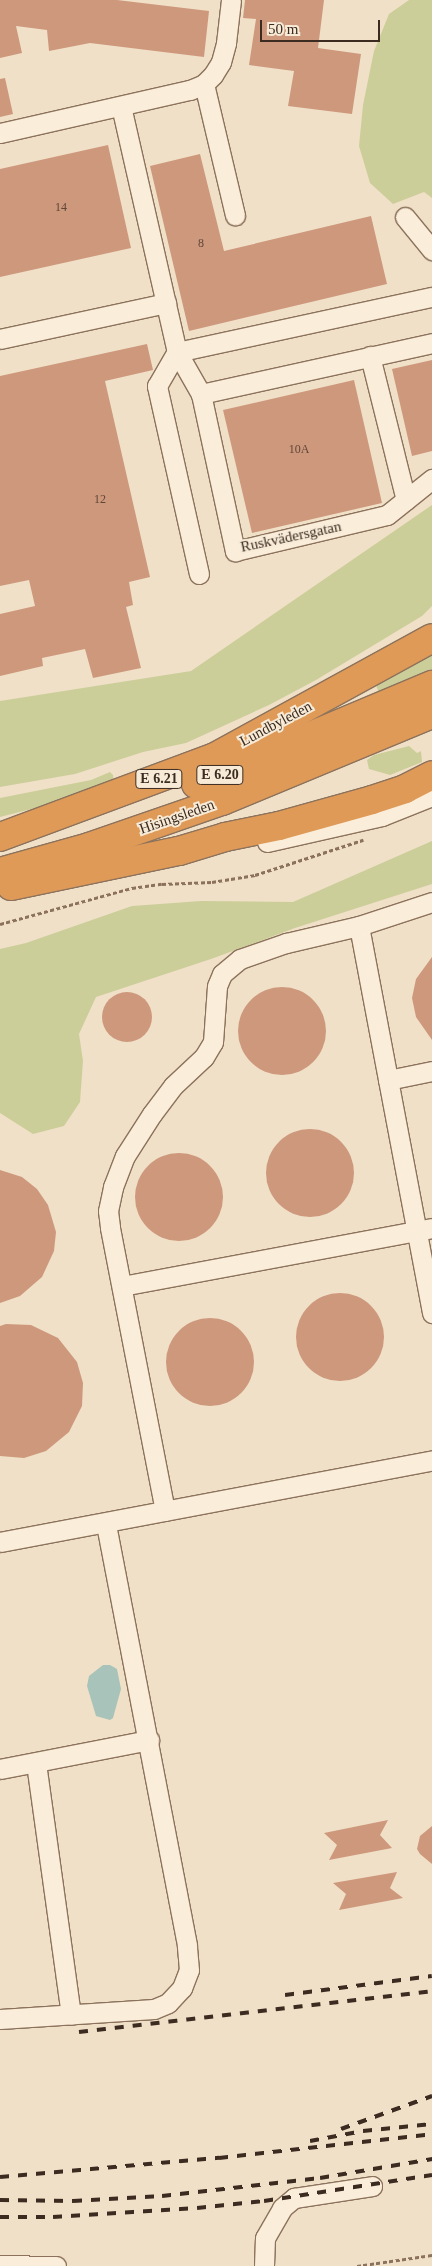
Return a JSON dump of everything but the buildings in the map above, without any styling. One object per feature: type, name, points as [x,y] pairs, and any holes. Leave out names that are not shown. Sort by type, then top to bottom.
[{"type":"highway","points":[[379,666],[432,625]]},
{"type":"highway","name":"Lundbyleden","points":[[0,838],[215,757],[432,638]]},
{"type":"highway","name":"Hisingsleden","points":[[0,838],[64,826],[151,801],[269,755],[432,685]]},
{"type":"highway","name":"Hisingsleden","points":[[0,872],[89,847],[222,801],[432,714]]},
{"type":"highway","points":[[0,889],[179,851],[230,836],[279,826],[372,800],[432,776]]},
{"type":"street","points":[[0,133],[190,90],[204,84],[213,75],[221,62],[226,43],[231,0]]},
{"type":"street","points":[[204,84],[235,214]]},
{"type":"street","name":"Ruskvädersgatan","points":[[122,106],[177,352],[201,394],[236,551],[387,515],[432,479]]},
{"type":"street","points":[[405,217],[432,250]]},
{"type":"street","points":[[199,574],[157,386],[177,352],[432,297]]},
{"type":"street","points":[[0,339],[166,303]]},
{"type":"street","points":[[201,394],[432,343]]},
{"type":"street","points":[[370,356],[406,500]]},
{"type":"street","points":[[179,851],[239,848],[334,828],[382,816],[432,796]]},
{"type":"street","points":[[165,1512],[108,1210],[113,1187],[125,1156],[173,1086],[204,1057],[213,1042],[217,986],[222,974],[240,959],[286,943],[360,926],[432,902]]},
{"type":"street","points":[[360,926],[388,1080],[425,1229],[432,1313]]},
{"type":"street","points":[[388,1080],[432,1071]]},
{"type":"street","points":[[122,1286],[425,1229]]},
{"type":"street","points":[[0,1542],[432,1460]]},
{"type":"street","points":[[0,2019],[71,2016],[154,2009],[168,2003],[182,1988],[188,1970],[188,1945],[106,1522]]},
{"type":"street","points":[[0,1769],[149,1740]]},
{"type":"street","points":[[36,1763],[71,2016]]},
{"type":"street","points":[[264,2266],[265,2238],[282,2208],[294,2198],[372,2186]]},
{"type":"street","points":[[0,2265],[56,2266]]},
{"type":"path","points":[[0,924],[132,888],[162,884],[212,882],[255,875],[369,837]]},
{"type":"path","points":[[357,2266],[432,2255]]},
{"type":"green space","points":[[409,0],[432,0],[432,198],[424,192],[393,204],[370,183],[359,146],[363,105],[374,51],[389,14]]},
{"type":"green space","points":[[432,505],[432,606],[422,616],[316,680],[269,705],[186,743],[143,752],[75,774],[0,787],[0,701],[191,671]]},
{"type":"green space","points":[[432,646],[432,669],[379,693],[374,680]]},
{"type":"green space","points":[[409,746],[417,753],[421,751],[422,762],[390,775],[369,769],[367,760],[374,755]]},
{"type":"green space","points":[[110,772],[113,775],[114,788],[0,817],[0,798],[91,780]]},
{"type":"green space","points":[[432,841],[432,884],[295,928],[211,959],[96,997],[79,1034],[83,1061],[80,1102],[64,1126],[33,1134],[0,1113],[0,949],[26,943],[132,906],[201,901],[293,902]]},
{"type":"water","points":[[103,1665],[110,1665],[117,1669],[121,1689],[113,1718],[110,1720],[96,1716],[87,1686],[89,1676]]},
{"type":"railway","points":[[285,1995],[432,1976]]},
{"type":"railway","points":[[79,2032],[432,1991]]},
{"type":"railway","points":[[341,2129],[432,2096]]},
{"type":"railway","points":[[310,2141],[363,2131],[432,2124]]},
{"type":"railway","points":[[0,2177],[219,2158],[432,2134]]},
{"type":"railway","points":[[0,2200],[73,2201],[162,2196],[320,2178],[432,2159]]},
{"type":"railway","points":[[0,2217],[53,2217],[197,2208],[264,2201],[432,2175]]}]
